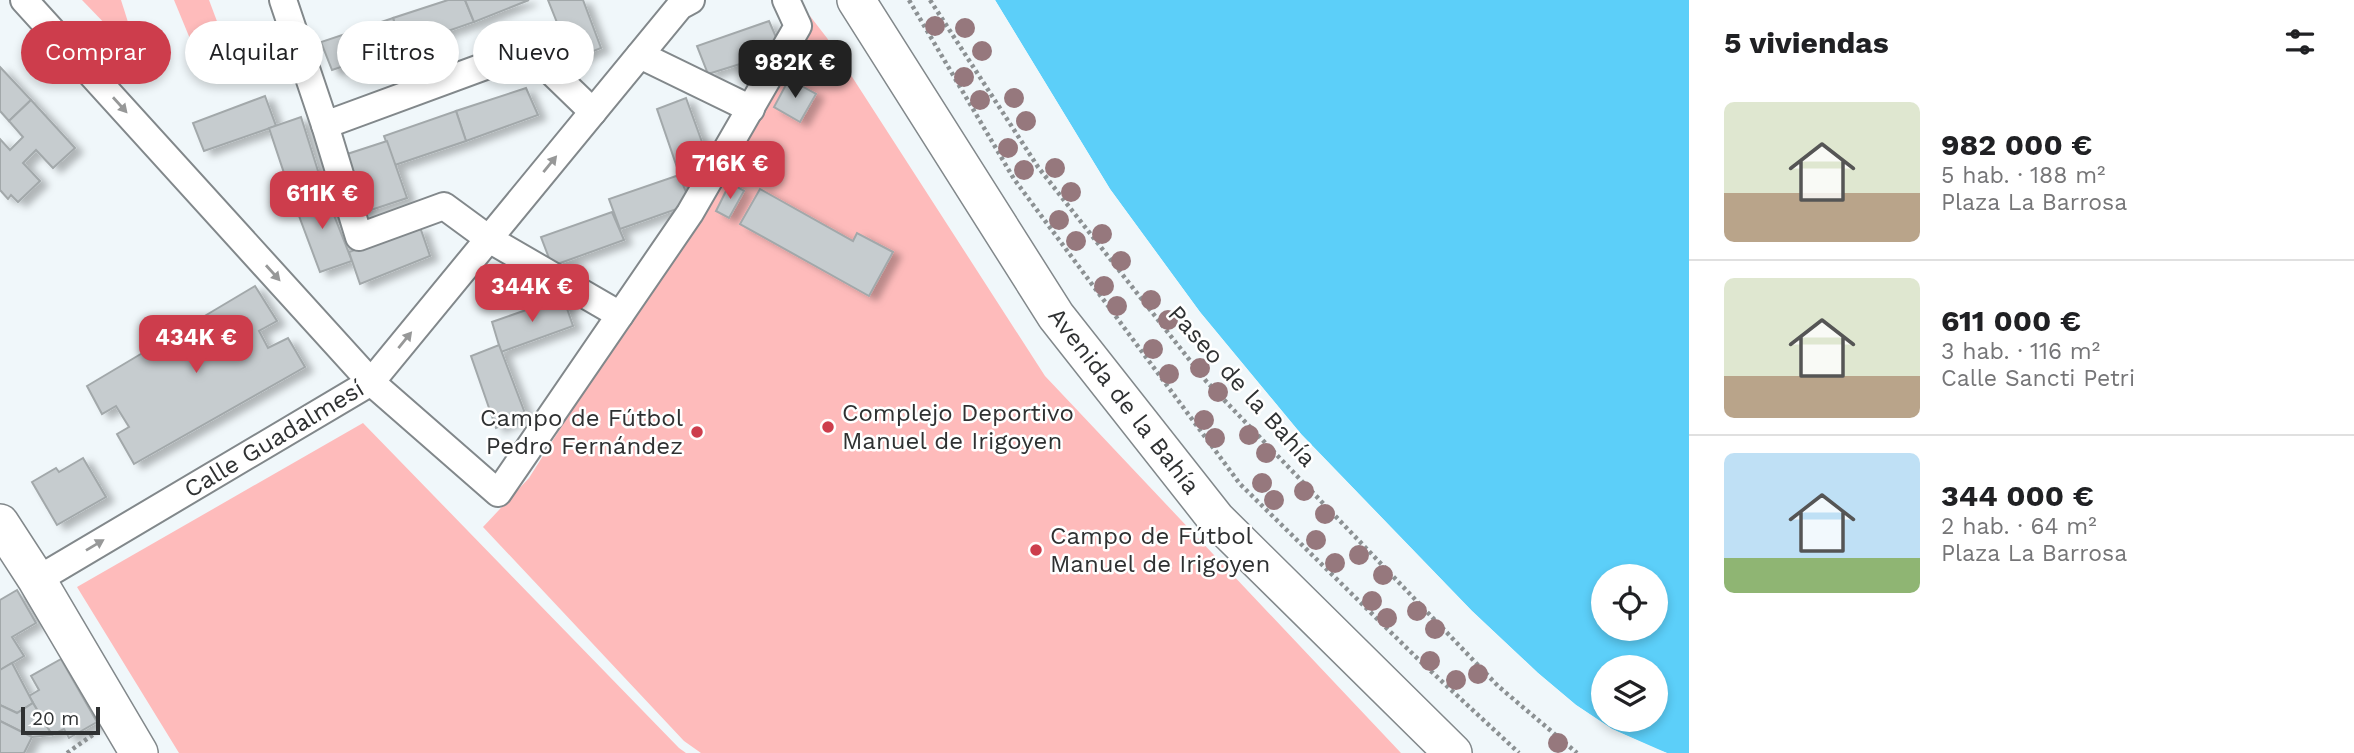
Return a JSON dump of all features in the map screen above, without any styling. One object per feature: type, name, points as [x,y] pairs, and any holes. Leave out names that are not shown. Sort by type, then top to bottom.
[{"type":"main road","name":"Avenida de la Bahía","points":[[856,0],[1056,316],[1216,519],[1453,753]]},
{"type":"main road","points":[[0,523],[37,580],[139,753]]},
{"type":"street","points":[[24,0],[371,382],[498,493],[690,213],[751,109],[798,26],[786,0]]},
{"type":"street","points":[[283,0],[359,237],[444,206],[489,239],[620,316]]},
{"type":"street","name":"Calle Guadalmesí","points":[[37,580],[371,382],[680,6],[691,0]]},
{"type":"street","points":[[325,125],[528,50],[593,112]]},
{"type":"street","points":[[640,55],[751,109]]},
{"type":"path","points":[[909,0],[1014,179],[1240,484],[1420,661],[1519,753]]},
{"type":"path","name":"Paseo de la Bahía","points":[[930,0],[1038,167],[1206,381],[1498,687],[1577,753]]},
{"type":"shaded area","points":[[82,0],[121,0],[128,21],[102,21]]},
{"type":"shaded area","points":[[174,0],[209,0],[217,21],[185,21],[185,27]]},
{"type":"shaded area","name":"Complejo Deportivo Manuel de Irigoyen","points":[[810,16],[827,38],[1045,376],[1401,753],[701,753],[684,741],[483,527],[529,478],[723,171]]},
{"type":"shaded area","points":[[363,423],[686,753],[179,753],[77,587]]},
{"type":"water","points":[[995,0],[1689,0],[1689,753],[1667,753],[1619,732],[1668,732],[1668,655],[1591,655],[1591,715],[1576,705],[1472,611],[1301,434],[1200,312],[1110,189]]},
{"type":"pier","points":[[992,0],[995,0],[1110,189],[1200,312],[1301,434],[1472,611],[1538,673],[1591,715],[1591,718],[1536,675],[1469,614],[1299,436],[1198,315],[1107,191]]},
{"type":"pier","points":[[1611,732],[1619,732],[1667,753],[1655,753]]},
{"type":"building","points":[[448,0],[465,0],[474,21],[459,27],[459,21],[394,21],[393,18]]},
{"type":"building","points":[[465,0],[529,0],[476,21],[474,21]]},
{"type":"building","points":[[548,0],[583,0],[591,21],[556,21]]},
{"type":"building","points":[[769,21],[782,51],[708,74],[697,46]]},
{"type":"building","points":[[594,29],[601,48],[594,51]]},
{"type":"building","points":[[337,37],[337,68],[332,70],[323,41]]},
{"type":"building","points":[[0,67],[31,100],[9,121],[0,111]]},
{"type":"building","points":[[789,79],[816,94],[800,122],[774,107]]},
{"type":"building","points":[[526,88],[538,115],[466,141],[456,111]]},
{"type":"building","points":[[265,96],[276,126],[204,151],[193,123]]},
{"type":"building","points":[[686,98],[711,167],[681,179],[657,109]]},
{"type":"building","points":[[31,100],[75,148],[53,168],[36,150],[23,163],[40,181],[18,202],[11,195],[8,199],[0,190],[0,139],[10,150],[23,137],[9,121]]},
{"type":"building","points":[[456,111],[466,141],[395,165],[384,136]]},
{"type":"building","points":[[301,117],[324,190],[293,200],[269,128]]},
{"type":"building","points":[[387,141],[407,198],[356,215],[338,157]]},
{"type":"building","points":[[679,175],[691,204],[620,229],[609,199]]},
{"type":"building","points":[[730,183],[744,191],[729,218],[716,211]]},
{"type":"building","points":[[760,189],[853,241],[857,233],[893,252],[869,296],[740,224]]},
{"type":"building","points":[[324,190],[352,261],[320,272],[293,200]]},
{"type":"building","points":[[612,212],[624,240],[552,266],[541,237]]},
{"type":"building","points":[[420,227],[430,256],[360,284],[349,252]]},
{"type":"building","points":[[255,286],[277,321],[259,331],[268,348],[288,338],[305,367],[134,464],[117,434],[129,427],[116,406],[102,414],[87,386]]},
{"type":"building","points":[[563,297],[573,326],[501,352],[492,322]]},
{"type":"building","points":[[499,345],[526,416],[496,428],[471,356]]},
{"type":"building","points":[[83,458],[106,497],[57,525],[32,482],[56,468],[59,472]]},
{"type":"building","points":[[17,590],[36,623],[12,637],[24,656],[0,670],[0,600]]},
{"type":"building","points":[[61,659],[97,722],[69,738],[64,729],[52,735],[29,696],[39,690],[31,676]]},
{"type":"building","points":[[12,663],[33,703],[17,713],[0,705],[0,670]]},
{"type":"building","points":[[33,703],[52,735],[32,737],[0,721],[0,705],[17,713]]},
{"type":"building","points":[[0,721],[32,737],[24,753],[0,753]]},
{"type":"place","name":"Complejo Deportivo Manuel de Irigoyen","points":[[828,427]]},
{"type":"place","name":"Campo de Fútbol Pedro Fernández","points":[[697,432]]},
{"type":"place","name":"Campo de Fútbol Manuel de Irigoyen","points":[[1036,550]]}]
